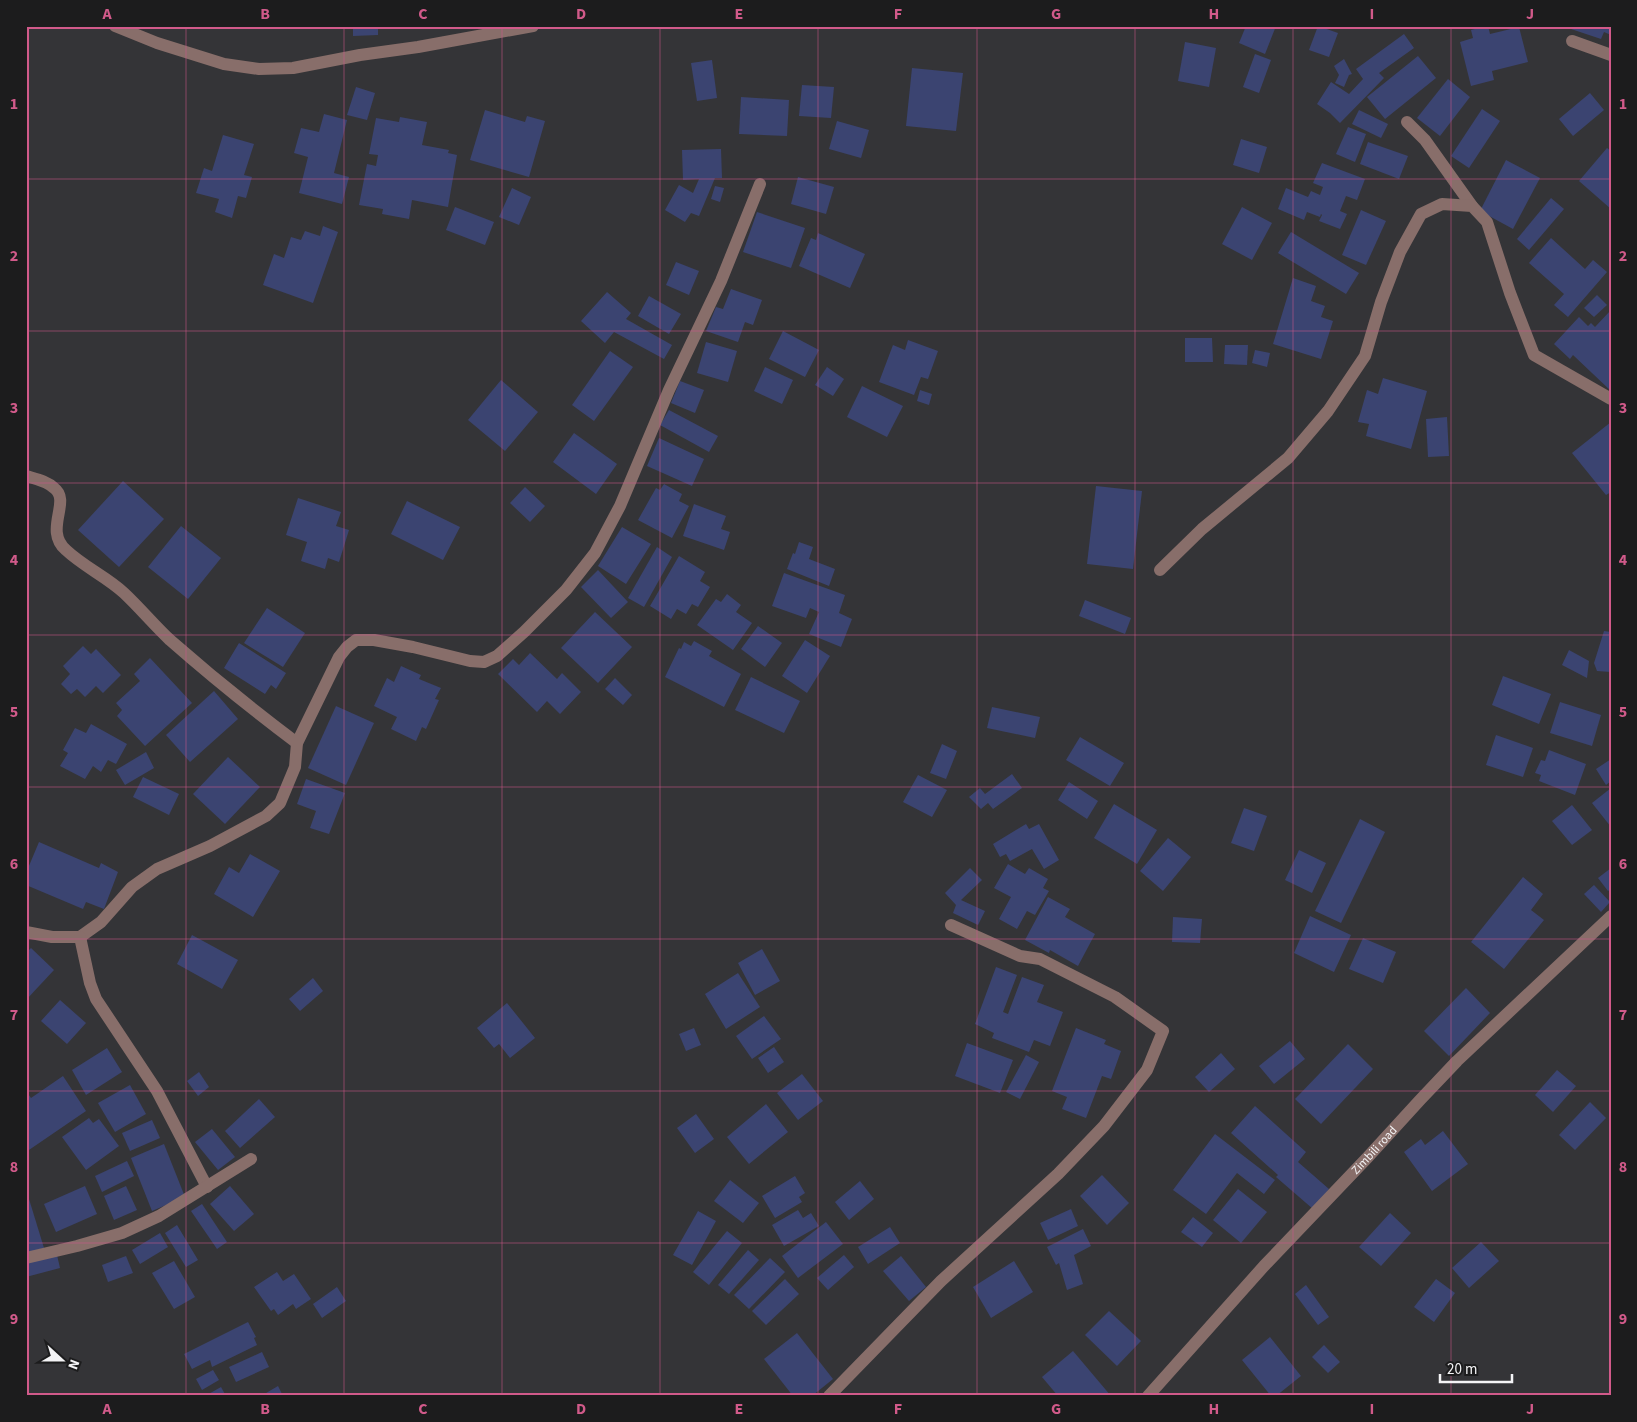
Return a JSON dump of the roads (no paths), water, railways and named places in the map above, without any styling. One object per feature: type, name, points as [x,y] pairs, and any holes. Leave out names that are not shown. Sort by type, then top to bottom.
[{"type":"street","points":[[115,26],[157,43],[224,64],[259,69],[293,68],[533,26]]},
{"type":"street","points":[[1572,41],[1611,54]]},
{"type":"street","points":[[1407,122],[1425,140],[1472,206],[1487,222],[1510,293],[1534,355],[1611,399]]},
{"type":"street","points":[[26,932],[52,937],[80,937],[101,922],[132,887],[156,869],[210,846],[266,816],[280,803],[295,768],[297,743],[339,657],[356,640],[374,640],[470,661],[484,662],[497,656],[566,590],[595,553],[620,506],[669,390],[721,281],[760,184]]},
{"type":"street","points":[[1160,570],[1202,529],[1288,458],[1328,411],[1365,356],[1381,302],[1400,252],[1421,214],[1442,204],[1472,206]]},
{"type":"street","points":[[26,476],[43,481],[56,488],[61,499],[56,536],[64,550],[123,592],[168,638],[236,696],[297,743]]},
{"type":"street","name":"Zimbili road","points":[[1148,1396],[1264,1266],[1457,1061],[1611,916]]},
{"type":"street","points":[[829,1396],[940,1280],[1058,1174],[1104,1126],[1147,1070],[1163,1031],[1115,997],[1040,958],[1020,956],[951,925]]},
{"type":"street","points":[[80,937],[90,983],[96,999],[157,1091],[207,1187]]},
{"type":"street","points":[[26,1258],[122,1233],[159,1216],[251,1160]]}]
